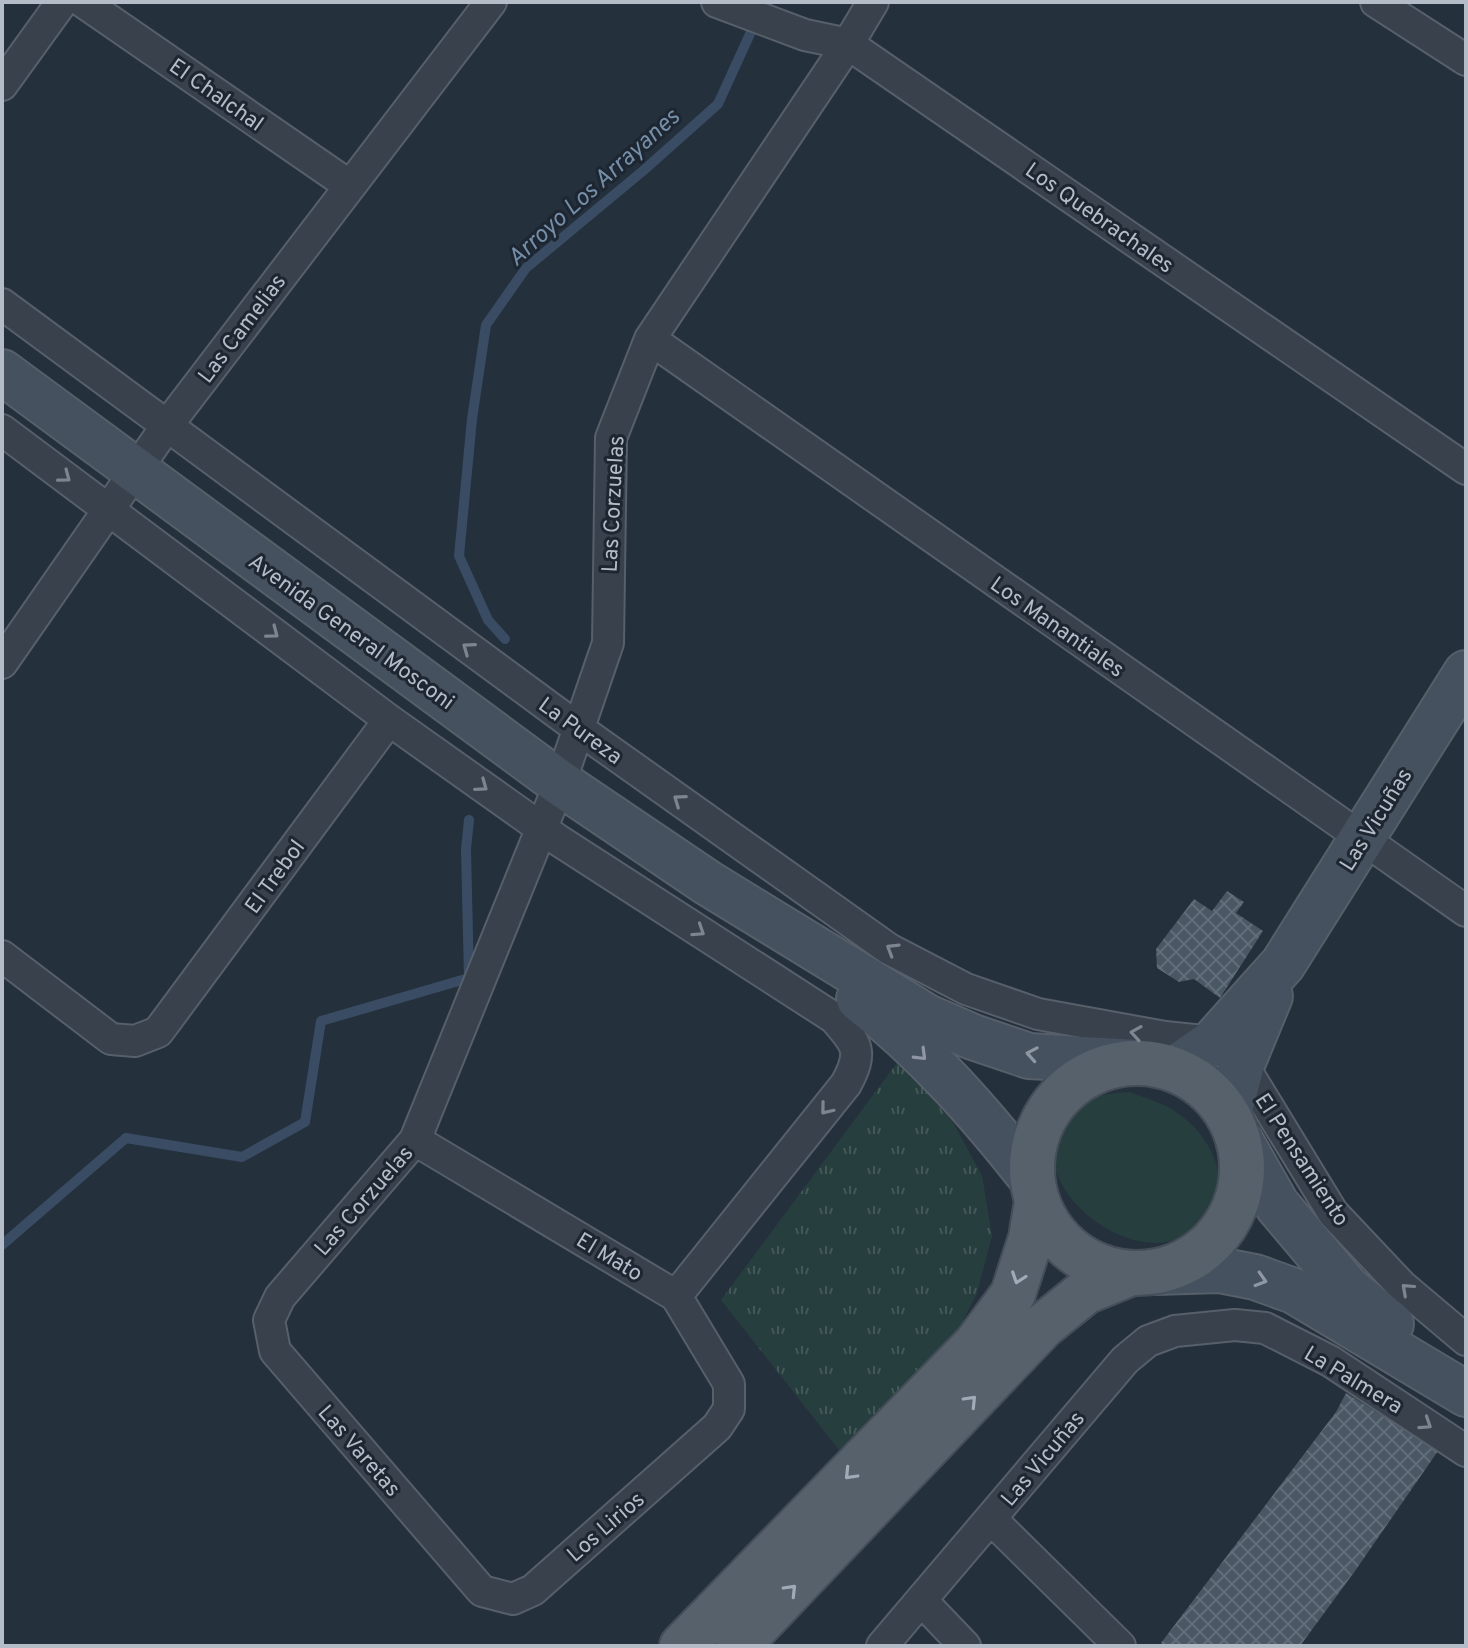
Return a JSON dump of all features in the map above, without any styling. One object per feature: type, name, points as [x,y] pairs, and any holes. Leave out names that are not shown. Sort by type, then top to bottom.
[{"type":"main road","name":"Avenida General Mosconi","points":[[2,372],[560,783],[708,883]]},
{"type":"main road","name":"Las Vicuñas","points":[[1234,1127],[1227,1053],[1466,673]]},
{"type":"main road","points":[[708,883],[927,1017],[973,1037],[1029,1056],[1156,1066],[1205,1086],[1234,1127],[1277,1205],[1347,1288],[1466,1388]]},
{"type":"main road","points":[[708,883],[881,1016],[983,1117],[1034,1190],[1051,1229],[1073,1252],[1099,1266],[1143,1273],[1219,1270],[1255,1277],[1294,1291],[1466,1394]]},
{"type":"main road","points":[[682,1646],[976,1344],[1013,1294],[1031,1238],[1037,1133],[1052,1105],[1073,1084],[1102,1068],[1156,1066],[1227,1053]]},
{"type":"main road","points":[[738,1646],[1043,1326],[1085,1292],[1192,1259],[1218,1238],[1236,1208],[1244,1176],[1234,1127]]},
{"type":"street","points":[[2,85],[62,2]]},
{"type":"street","name":"El Chalchal","points":[[83,2],[350,186]]},
{"type":"street","name":"Las Camelias","points":[[2,663],[166,427],[491,2]]},
{"type":"street","name":"Los Quebrachales","points":[[717,2],[805,35],[848,44],[1466,469]]},
{"type":"street","name":"Las Corzuelas","points":[[280,1297],[415,1140],[560,783],[608,643],[611,438],[650,339],[873,2]]},
{"type":"street","points":[[1376,2],[1466,60]]},
{"type":"street","name":"La Pureza","points":[[2,304],[579,729],[889,949],[966,989],[1038,1014],[1152,1035],[1227,1053]]},
{"type":"street","name":"Los Manantiales","points":[[650,339],[1466,911]]},
{"type":"street","points":[[2,430],[389,720],[542,829],[834,1018],[854,1041],[857,1063],[846,1084],[676,1296]]},
{"type":"street","name":"El Trebol","points":[[2,956],[111,1039],[135,1041],[158,1032],[389,720]]},
{"type":"street","name":"El Pensamiento","points":[[1227,1053],[1333,1213],[1402,1286],[1466,1340]]},
{"type":"street","name":"El Mato","points":[[415,1140],[676,1296],[729,1384],[729,1409],[717,1427]]},
{"type":"street","name":"Las Varetas","points":[[280,1297],[269,1320],[275,1351],[482,1591]]},
{"type":"street","name":"La Palmera","points":[[1235,1325],[1265,1328],[1330,1361],[1466,1451]]},
{"type":"street","name":"Las Vicuñas","points":[[882,1646],[1125,1360],[1148,1341],[1175,1331],[1235,1325]]},
{"type":"street","name":"Los Lirios","points":[[482,1591],[513,1599],[533,1590],[717,1427]]},
{"type":"street","points":[[991,1519],[1120,1646]]},
{"type":"street","points":[[921,1600],[965,1646]]},
{"type":"green space","points":[[899,1060],[954,1124],[982,1176],[992,1236],[977,1293],[952,1343],[910,1390],[839,1450],[721,1300]]},
{"type":"green space","points":[[1130,1092],[1164,1105],[1189,1122],[1209,1146],[1215,1160],[1219,1189],[1215,1204],[1199,1229],[1180,1239],[1147,1242],[1122,1236],[1098,1223],[1077,1205],[1061,1184],[1054,1161],[1055,1137],[1069,1115],[1087,1099]]},
{"type":"building","points":[[1227,891],[1244,902],[1236,913],[1263,931],[1220,998],[1194,979],[1179,982],[1157,968],[1156,949],[1194,899],[1212,911]]},
{"type":"building","points":[[1346,1393],[1438,1451],[1355,1571],[1300,1646],[1165,1646],[1161,1643],[1336,1412]]},
{"type":"waterway","name":"Arroyo Los Arrayanes","points":[[505,639],[488,620],[459,556],[472,419],[486,325],[526,268],[718,104],[760,12],[768,2]]},
{"type":"waterway","name":"Arroyo Los Arrayanes","points":[[2,1245],[126,1138],[242,1157],[305,1122],[321,1021],[469,978],[466,849],[469,820]]}]
